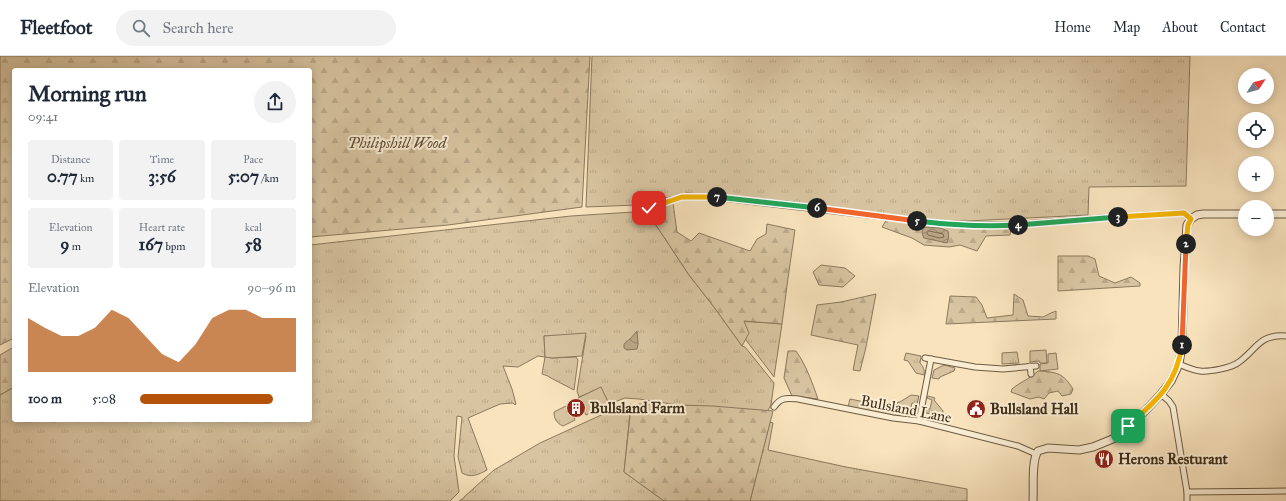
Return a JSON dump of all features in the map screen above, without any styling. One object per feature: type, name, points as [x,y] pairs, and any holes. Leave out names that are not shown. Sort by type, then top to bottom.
[{"type":"street","points":[[641,209],[649,208],[682,197],[713,197],[942,223],[1011,225],[1180,213],[1184,213],[1191,219]]},
{"type":"street","points":[[1033,501],[1036,454],[1038,451],[1042,449],[1079,450],[1093,447],[1115,438],[1162,394],[1171,381],[1179,364],[1182,345],[1184,267],[1188,225],[1191,219],[1197,215],[1238,214]]},
{"type":"street","points":[[1274,214],[1286,214]]},
{"type":"street","points":[[1179,364],[1201,371],[1226,368],[1238,363],[1260,342],[1276,335],[1286,336]]},
{"type":"street","points":[[925,358],[975,368],[1003,369],[1036,366]]},
{"type":"street","points":[[919,421],[931,359]]},
{"type":"street","points":[[1030,366],[1031,374]]},
{"type":"street","points":[[1162,394],[1173,407],[1187,492],[1187,501]]},
{"type":"street","name":"Bullsland Lane","points":[[774,407],[778,401],[782,399],[798,399],[893,418],[919,421],[1018,446],[1036,454]]},
{"type":"street","points":[[1187,492],[1286,491]]},
{"type":"green space","name":"Philipshill Wood","points":[[0,56],[590,56],[582,207],[448,225],[312,237],[312,68],[12,68],[12,339],[0,345]]},
{"type":"green space","points":[[592,56],[1190,56],[1186,186],[1089,187],[1088,215],[948,222],[786,201],[687,193],[637,205],[586,207]]},
{"type":"green space","points":[[673,203],[677,232],[691,241],[699,233],[750,251],[757,239],[766,234],[767,224],[795,230],[782,324],[744,321],[749,333],[742,346],[689,275],[648,213]]},
{"type":"green space","points":[[649,211],[648,213],[689,275],[742,346],[745,347],[774,383],[771,405],[765,415],[717,411],[625,398],[609,404],[601,388],[579,397],[577,391],[586,336],[544,336],[545,357],[538,356],[518,367],[503,366],[516,404],[500,404],[468,418],[487,470],[471,476],[462,473],[458,457],[462,417],[457,416],[454,456],[459,492],[450,501],[0,501],[0,395],[12,388],[12,422],[312,422],[312,245],[571,216]]},
{"type":"green space","points":[[887,219],[960,228],[1011,228],[1010,235],[986,236],[977,251],[960,245],[949,247],[924,245],[912,238],[882,227]]},
{"type":"green space","points":[[1058,256],[1088,256],[1095,259],[1099,276],[1115,283],[1131,277],[1140,283],[1140,286],[1058,291]]},
{"type":"green space","points":[[821,265],[845,268],[855,276],[843,287],[819,285],[813,272]]},
{"type":"green space","points":[[876,294],[860,371],[853,370],[858,345],[811,335],[817,305],[841,302]]},
{"type":"green space","points":[[1014,294],[1023,300],[1028,316],[1043,317],[1056,311],[1056,319],[946,324],[950,296],[976,297],[982,305],[987,318],[1013,315]]},
{"type":"green space","points":[[743,321],[782,324],[774,377],[746,340]]},
{"type":"green space","points":[[586,333],[582,356],[545,357],[544,336]]},
{"type":"green space","points":[[12,348],[12,388],[0,395],[0,355]]},
{"type":"green space","points":[[1046,350],[1047,363],[1040,363],[1039,361],[1030,362],[1030,351]]},
{"type":"green space","points":[[788,351],[796,351],[800,356],[818,399],[792,396],[784,378]]},
{"type":"green space","points":[[1017,352],[1019,363],[1002,364],[1002,353]]},
{"type":"green space","points":[[906,353],[921,356],[920,363],[924,368],[924,375],[916,373],[908,361],[904,360]]},
{"type":"green space","points":[[1056,353],[1058,369],[1040,371],[1040,364],[1048,363],[1048,354]]},
{"type":"green space","points":[[545,357],[576,357],[578,360],[574,390],[542,374]]},
{"type":"green space","points":[[944,365],[955,368],[954,371],[940,377],[939,379],[932,378],[934,370]]},
{"type":"green space","points":[[1038,371],[1059,374],[1073,389],[1071,394],[1062,396],[1058,391],[1049,393],[1044,399],[1039,397],[1030,399],[1011,392],[1012,389]]},
{"type":"green space","points":[[601,387],[609,404],[586,415],[578,398]]},
{"type":"green space","points":[[911,395],[919,396],[917,404],[912,403],[911,408],[916,409],[915,411],[896,407],[898,402]]},
{"type":"green space","points":[[928,396],[935,398],[934,400],[943,413],[947,415],[947,417],[926,413],[925,408],[930,409],[932,400],[927,398]]},
{"type":"green space","points":[[850,399],[915,412],[911,416],[905,417],[870,412],[848,407]]},
{"type":"green space","points":[[631,404],[624,472],[664,501],[459,501],[494,470],[540,443],[610,411]]},
{"type":"green space","points":[[639,404],[713,406],[773,411],[750,501],[664,501],[624,472],[631,407]]},
{"type":"green space","points":[[566,406],[570,414],[572,413],[575,420],[563,426],[556,420],[554,412]]},
{"type":"green space","points":[[770,422],[773,423],[768,450],[846,467],[967,489],[967,501],[750,501]]},
{"type":"water","points":[[924,227],[940,228],[948,231],[949,237],[947,243],[924,238],[922,230]]},
{"type":"water","points":[[637,331],[637,349],[627,350],[624,348],[624,344]]},
{"type":"place","name":"Bullsland Farm","points":[[576,408]]},
{"type":"place","name":"Bullsland Hall","points":[[976,409]]},
{"type":"place","name":"Herons Resturant","points":[[1104,459]]},
{"type":"route","points":[[649,208],[682,197],[713,197],[937,223],[977,225],[1011,225],[1184,213],[1191,219],[1187,229],[1184,267],[1182,345],[1179,364],[1171,381],[1162,394],[1128,426]]}]
